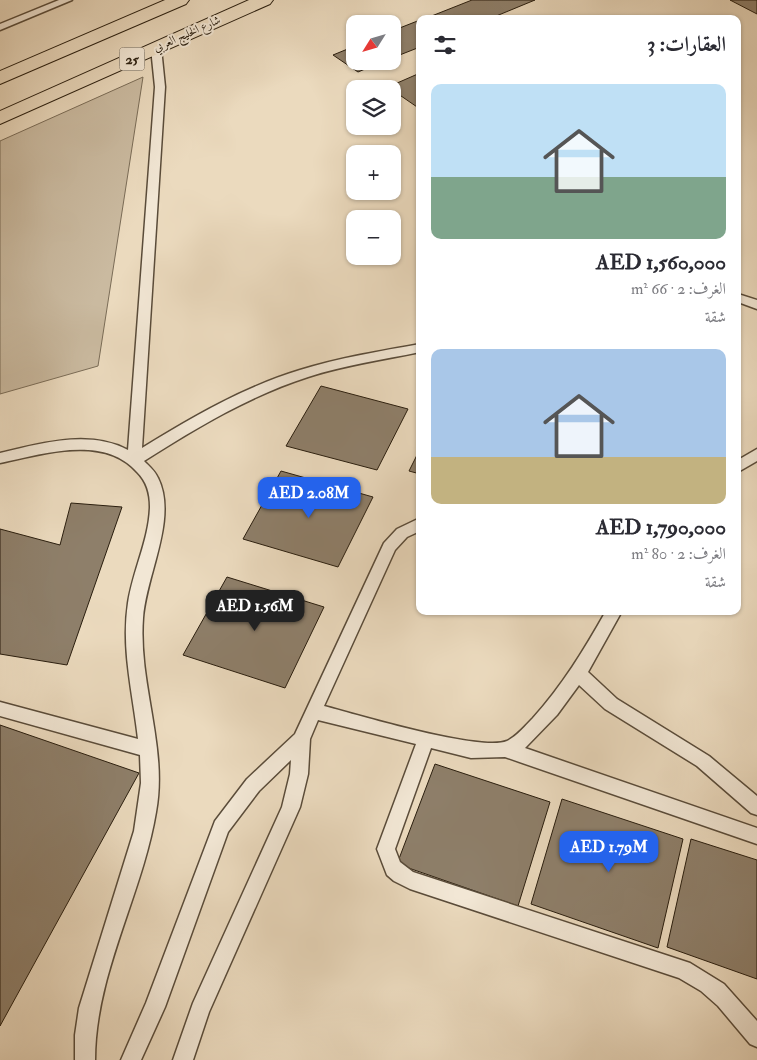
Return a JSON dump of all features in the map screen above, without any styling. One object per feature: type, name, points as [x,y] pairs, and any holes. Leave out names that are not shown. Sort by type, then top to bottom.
[{"type":"main road","name":"شارع الخليج العربي","points":[[0,118],[264,0]]},
{"type":"main road","name":"25","points":[[0,78],[174,2]]},
{"type":"lane","points":[[0,27],[67,0]]},
{"type":"lane","points":[[134,460],[160,87],[156,48]]},
{"type":"lane","points":[[741,299],[757,305]]},
{"type":"lane","points":[[134,460],[198,422],[266,388],[329,366],[416,349]]},
{"type":"lane","points":[[0,458],[53,447],[82,445],[108,448],[134,460],[150,478],[156,488],[158,499],[155,523],[136,603],[134,631],[139,696],[150,750],[148,807],[142,838],[89,1008],[85,1034],[85,1060]]},
{"type":"lane","points":[[741,465],[757,454]]},
{"type":"lane","points":[[183,1060],[200,1010],[290,807],[299,774],[301,739],[313,711],[389,547],[402,534],[416,526]]},
{"type":"lane","points":[[313,711],[471,750],[486,752],[505,749],[527,736],[562,700],[579,674],[612,615]]},
{"type":"lane","points":[[579,674],[611,704],[704,761],[757,807]]},
{"type":"lane","points":[[0,709],[150,750]]},
{"type":"lane","points":[[131,1060],[155,1007],[221,826],[253,785],[301,739]]},
{"type":"lane","points":[[426,739],[386,849],[394,872],[410,880],[683,970],[723,996],[745,1019],[757,1037]]},
{"type":"lane","points":[[505,749],[757,836]]},
{"type":"shaded area","points":[[143,77],[98,366],[0,394],[0,141]]},
{"type":"building","points":[[472,0],[535,0],[499,15],[434,15]]},
{"type":"building","points":[[730,0],[757,0],[757,14]]},
{"type":"building","points":[[416,22],[416,49],[401,54],[401,27]]},
{"type":"building","points":[[346,50],[346,64],[333,55]]},
{"type":"building","points":[[416,75],[416,106],[401,96],[401,81]]},
{"type":"building","points":[[321,386],[408,409],[377,470],[286,446]]},
{"type":"building","points":[[416,457],[416,473],[409,471]]},
{"type":"building","points":[[281,471],[373,497],[338,567],[243,539]]},
{"type":"building","points":[[71,503],[122,507],[67,665],[0,654],[0,529],[60,545]]},
{"type":"building","points":[[227,577],[324,607],[285,688],[183,655]]},
{"type":"building","points":[[0,725],[139,773],[0,1026]]},
{"type":"building","points":[[435,764],[550,802],[518,906],[397,864]]},
{"type":"building","points":[[562,799],[683,839],[658,948],[531,904]]},
{"type":"building","points":[[691,839],[757,860],[757,979],[667,947]]}]
